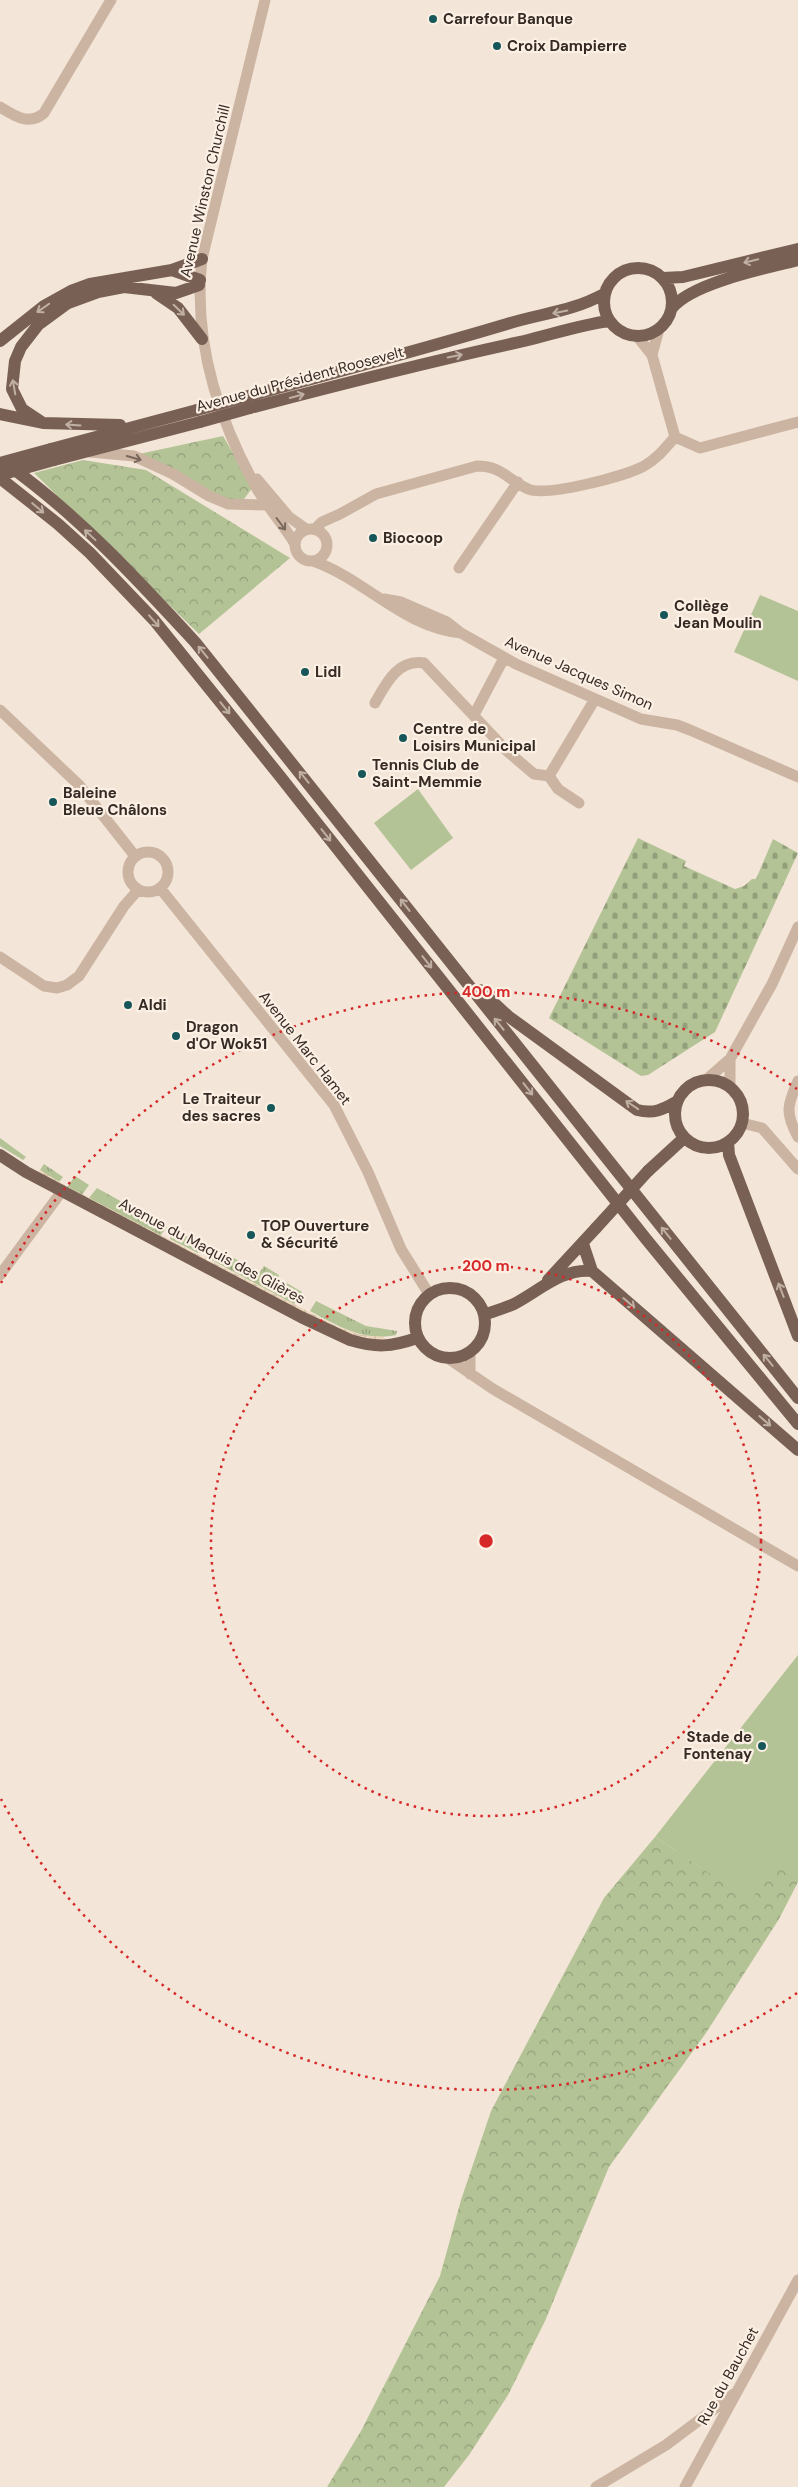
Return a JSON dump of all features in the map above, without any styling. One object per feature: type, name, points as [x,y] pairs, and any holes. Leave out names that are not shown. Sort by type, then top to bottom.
[{"type":"main road","points":[[663,278],[683,277],[798,249]]},
{"type":"main road","points":[[0,341],[44,306],[71,291],[90,284],[172,270],[202,259]]},
{"type":"main road","points":[[672,308],[679,300],[694,291],[798,260]]},
{"type":"main road","points":[[646,268],[663,278],[672,295],[672,308],[669,317],[659,329],[647,335],[636,336],[617,329],[609,321],[604,308],[604,294],[611,280],[627,269],[646,268]]},
{"type":"main road","points":[[172,270],[200,283]]},
{"type":"main road","points":[[43,423],[22,410],[12,389],[15,361],[21,347],[38,326],[68,303],[98,292],[124,287],[176,293],[200,283]]},
{"type":"main road","points":[[147,290],[160,295],[178,308],[202,340]]},
{"type":"main road","name":"Avenue du Président Roosevelt","points":[[248,403],[521,320],[571,309],[604,294]]},
{"type":"main road","name":"Avenue du Président Roosevelt","points":[[0,461],[86,452],[198,416],[248,403],[527,340],[583,324],[609,321]]},
{"type":"main road","points":[[0,414],[43,423],[87,426],[140,425]]},
{"type":"main road","name":"Avenue du Président Roosevelt","points":[[0,476],[53,454],[140,425],[198,416]]},
{"type":"main road","points":[[0,461],[39,487],[76,521],[136,578],[195,642],[798,1398]]},
{"type":"main road","points":[[0,476],[84,547],[154,620],[279,774],[646,1239],[798,1424]]},
{"type":"main road","points":[[457,971],[508,1016],[637,1110],[650,1113],[660,1111],[676,1102],[690,1085],[706,1080],[721,1082],[730,1087],[741,1103],[742,1123],[734,1137],[728,1142],[710,1148],[691,1144],[684,1138],[675,1121],[676,1102]]},
{"type":"main road","points":[[543,1285],[583,1244],[648,1171],[684,1138]]},
{"type":"main road","points":[[728,1142],[729,1156],[798,1336]]},
{"type":"main road","name":"Avenue du Maquis des Glières","points":[[0,1155],[62,1191],[310,1321],[350,1340],[370,1346],[394,1346],[417,1338]]},
{"type":"main road","points":[[583,1244],[592,1271],[798,1450]]},
{"type":"main road","points":[[484,1315],[513,1304],[543,1285],[577,1270],[592,1271]]},
{"type":"main road","points":[[451,1288],[462,1290],[480,1304],[484,1315],[483,1336],[470,1352],[449,1359],[430,1353],[417,1338],[414,1328],[417,1309],[429,1294],[439,1289],[451,1288]]},
{"type":"street","points":[[0,108],[28,120],[33,120],[44,113],[111,0]]},
{"type":"street","name":"Avenue Winston Churchill","points":[[246,467],[223,419],[202,340],[200,283],[202,259],[265,0]]},
{"type":"street","points":[[652,354],[659,329]]},
{"type":"street","points":[[636,336],[652,354],[675,437]]},
{"type":"street","points":[[675,437],[700,448],[798,422]]},
{"type":"street","points":[[340,514],[324,556],[313,561],[302,558],[295,549],[298,534],[381,492],[476,466],[490,466],[528,488],[553,491],[593,482],[642,467],[655,459],[675,437]]},
{"type":"street","points":[[86,452],[134,456],[173,474],[209,496],[228,504],[267,505]]},
{"type":"street","points":[[246,467],[267,505],[295,544]]},
{"type":"street","points":[[246,467],[289,516],[310,529],[323,533],[333,568]]},
{"type":"street","points":[[459,568],[518,482]]},
{"type":"street","name":"Avenue Jacques Simon","points":[[313,561],[333,568],[355,584],[384,599],[397,610],[443,630],[461,633],[504,658],[641,720],[676,725],[690,730],[798,777]]},
{"type":"street","points":[[474,715],[504,658]]},
{"type":"street","points":[[375,703],[391,677],[398,670],[415,662],[424,663],[431,668],[507,750],[534,774],[549,776],[558,789],[578,802]]},
{"type":"street","points":[[549,776],[595,699]]},
{"type":"street","points":[[0,710],[80,785],[136,856]]},
{"type":"street","points":[[147,852],[164,860],[167,866],[167,878],[160,888],[149,892],[138,890],[132,886],[128,867],[136,856],[147,852]]},
{"type":"street","name":"Avenue Marc Hamet","points":[[160,888],[334,1105],[368,1172],[401,1249],[429,1294]]},
{"type":"street","points":[[0,957],[44,986],[57,988],[67,985],[79,976],[124,906],[138,890]]},
{"type":"street","points":[[706,1080],[730,1059],[772,984],[798,927]]},
{"type":"street","points":[[730,1059],[730,1087]]},
{"type":"street","points":[[798,1081],[788,1108],[789,1119],[798,1137]]},
{"type":"street","points":[[742,1123],[762,1128],[798,1169]]},
{"type":"street","points":[[0,1276],[62,1191]]},
{"type":"street","points":[[470,1352],[470,1374]]},
{"type":"street","points":[[449,1359],[470,1374],[798,1566]]},
{"type":"street","name":"Rue du Bauchet","points":[[685,2487],[798,2280]]},
{"type":"street","points":[[596,2487],[666,2445],[737,2391]]},
{"type":"green space","points":[[223,436],[253,487],[244,499],[231,502],[139,454]]},
{"type":"green space","points":[[83,460],[146,470],[290,558],[199,634],[34,473]]},
{"type":"green space","points":[[760,595],[798,611],[798,681],[734,652]]},
{"type":"green space","points":[[418,789],[453,838],[411,870],[374,823]]},
{"type":"green space","points":[[638,838],[686,861],[684,866],[735,889],[744,886],[752,879],[756,879],[773,839],[798,853],[715,1032],[648,1075],[641,1076],[549,1018]]},
{"type":"green space","points":[[0,1138],[26,1157],[23,1160],[0,1146]]},
{"type":"green space","points":[[44,1164],[63,1177],[59,1182],[40,1170]]},
{"type":"green space","points":[[75,1176],[89,1185],[82,1195],[67,1187]]},
{"type":"green space","points":[[97,1188],[167,1227],[160,1236],[89,1198]]},
{"type":"green space","points":[[173,1230],[206,1245],[198,1253],[170,1239]]},
{"type":"green space","points":[[213,1247],[260,1272],[264,1266],[279,1275],[278,1278],[302,1292],[294,1304],[206,1257]]},
{"type":"green space","points":[[316,1301],[366,1326],[397,1331],[396,1335],[373,1336],[341,1327],[310,1311]]},
{"type":"green space","name":"Stade de Fontenay","points":[[798,1655],[798,1880],[774,1863],[751,1901],[655,1837]]},
{"type":"green space","points":[[798,1774],[798,1882],[779,1919],[706,2033],[609,2167],[545,2321],[508,2395],[469,2455],[444,2487],[327,2487],[361,2431],[440,2276],[461,2200],[491,2111],[604,1898],[655,1837],[751,1900]]},
{"type":"shaded area","points":[[40,1170],[66,1186],[336,1326],[361,1335],[384,1337],[385,1341],[350,1334],[299,1310],[37,1174]]},
{"type":"place","name":"Carrefour Banque","points":[[433,19]]},
{"type":"place","name":"Croix Dampierre","points":[[497,46]]},
{"type":"place","name":"Biocoop","points":[[373,538]]},
{"type":"place","name":"Collège Jean Moulin","points":[[664,615]]},
{"type":"place","name":"Lidl","points":[[305,672]]},
{"type":"place","name":"Centre de Loisirs Municipal","points":[[403,738]]},
{"type":"place","name":"Tennis Club de Saint-Memmie","points":[[362,774]]},
{"type":"place","name":"Baleine Bleue Châlons","points":[[53,802]]},
{"type":"place","name":"Aldi","points":[[128,1005]]},
{"type":"place","name":"Dragon d'Or Wok51","points":[[176,1036]]},
{"type":"place","name":"Le Traiteur des sacres","points":[[271,1108]]},
{"type":"place","name":"TOP Ouverture & Sécurité","points":[[251,1235]]},
{"type":"place","name":"Stade de Fontenay","points":[[762,1746]]}]
